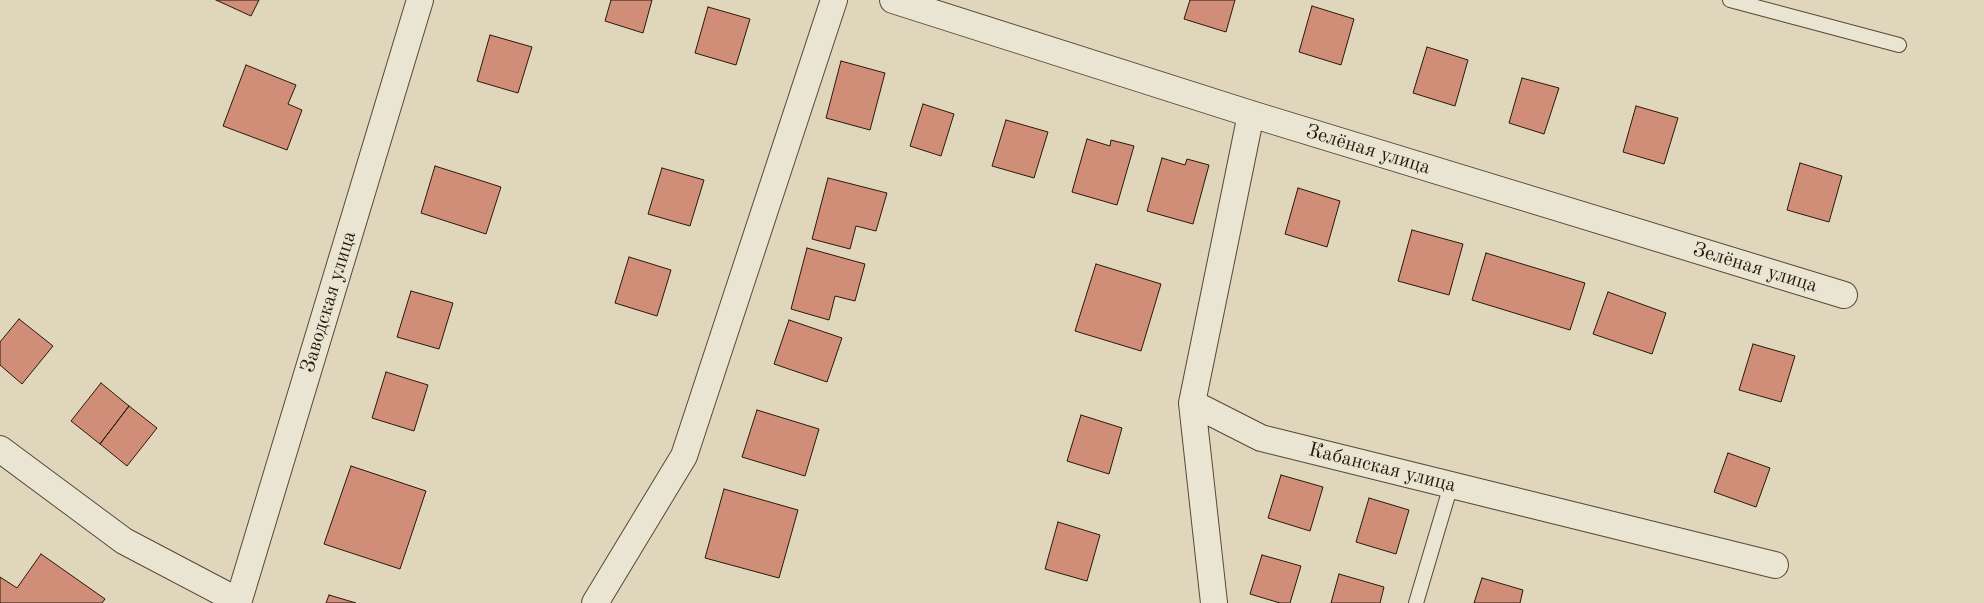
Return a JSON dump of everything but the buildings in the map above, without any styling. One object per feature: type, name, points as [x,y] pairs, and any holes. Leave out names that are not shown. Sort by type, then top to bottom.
[{"type":"street","name":"Заводская улица","points":[[238,602],[420,0]]},
{"type":"street","points":[[595,603],[684,456],[834,0]]},
{"type":"street","name":"Зелёная улица","points":[[893,0],[1251,114],[1844,295]]},
{"type":"street","points":[[1214,603],[1192,403],[1251,114]]},
{"type":"street","name":"Кабанская улица","points":[[1192,403],[1261,438],[1775,566]]},
{"type":"street","points":[[0,449],[124,541],[238,602]]},
{"type":"lane","points":[[1730,0],[1899,45]]},
{"type":"lane","points":[[1416,603],[1450,485]]}]
